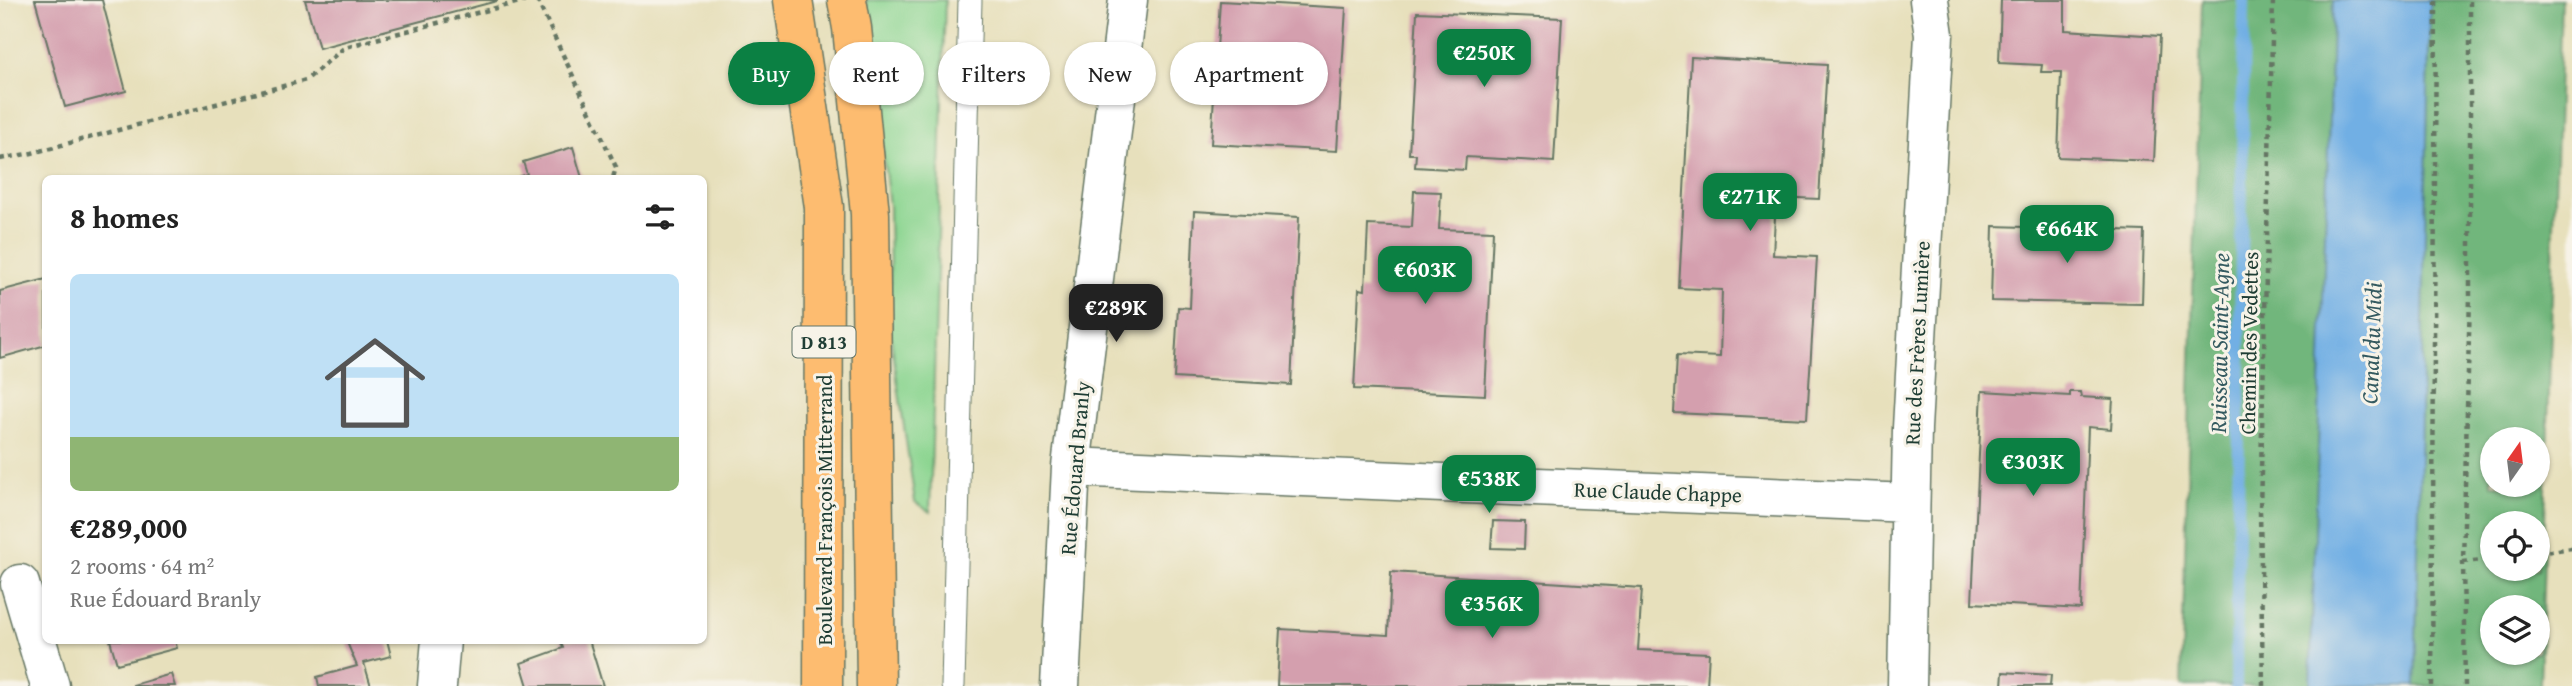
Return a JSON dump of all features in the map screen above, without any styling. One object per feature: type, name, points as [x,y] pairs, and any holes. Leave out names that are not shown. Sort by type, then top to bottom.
[{"type":"main road","name":"Boulevard François Mitterrand","points":[[793,0],[824,207],[823,686]]},
{"type":"main road","name":"D 813","points":[[847,0],[870,214],[876,686]]},
{"type":"street","name":"Rue Édouard Branly","points":[[1060,686],[1071,467],[1128,0]]},
{"type":"street","name":"Rue des Frères Lumière","points":[[1907,686],[1909,503],[1934,35],[1929,0]]},
{"type":"street","name":"Rue Claude Chappe","points":[[1071,467],[1909,503]]},
{"type":"street","points":[[20,584],[41,684]]},
{"type":"street","points":[[437,686],[440,644]]},
{"type":"lane","points":[[953,686],[970,0]]},
{"type":"path","points":[[0,159],[32,153],[306,80],[345,47],[527,0]]},
{"type":"path","points":[[537,0],[616,167],[614,175]]},
{"type":"path","name":"Chemin des Vedettes","points":[[2263,686],[2260,510],[2273,0]]},
{"type":"path","points":[[2432,686],[2436,0]]},
{"type":"path","points":[[2465,686],[2463,562],[2470,284],[2470,0]]},
{"type":"path","points":[[2550,551],[2572,548]]},
{"type":"path","points":[[2463,562],[2480,560]]},
{"type":"green space","points":[[866,0],[945,0],[944,42],[938,42],[938,105],[942,105],[930,512],[915,502],[891,338],[889,206],[878,105],[924,105],[924,42],[871,42]]},
{"type":"green space","points":[[2202,0],[2333,0],[2310,686],[2181,686]]},
{"type":"green space","points":[[2430,0],[2561,0],[2548,427],[2480,427],[2480,497],[2546,497],[2545,511],[2480,511],[2480,581],[2543,581],[2543,595],[2480,595],[2480,665],[2541,665],[2540,686],[2415,686]]},
{"type":"water","name":"Canal du Midi","points":[[2333,0],[2430,0],[2415,686],[2310,686]]},
{"type":"building","points":[[35,0],[102,0],[126,91],[65,107]]},
{"type":"building","points":[[305,0],[497,0],[497,1],[319,48]]},
{"type":"building","points":[[2001,0],[2065,0],[2065,30],[2160,36],[2154,161],[2058,157],[2061,72],[2041,72],[2042,65],[1999,63]]},
{"type":"building","points":[[1220,1],[1346,8],[1337,151],[1211,144],[1213,105],[1328,105],[1328,42],[1217,42]]},
{"type":"building","points":[[1417,12],[1562,18],[1554,162],[1466,157],[1465,170],[1415,167],[1416,154],[1409,154]]},
{"type":"building","points":[[1691,57],[1827,65],[1819,199],[1776,197],[1773,255],[1817,257],[1807,419],[1674,413],[1677,355],[1720,357],[1722,290],[1679,288]]},
{"type":"building","points":[[573,147],[581,175],[524,175],[527,174],[523,162]]},
{"type":"building","points":[[1414,191],[1441,192],[1439,229],[1493,231],[1485,395],[1354,389],[1359,289],[1365,290],[1368,225],[1412,227]]},
{"type":"building","points":[[1194,211],[1299,217],[1291,385],[1174,378],[1178,307],[1190,308]]},
{"type":"building","points":[[1993,226],[2144,231],[2142,304],[1991,301]]},
{"type":"building","points":[[42,280],[42,346],[0,358],[0,291]]},
{"type":"building","points":[[1982,391],[2070,396],[2070,392],[2080,392],[2081,397],[2113,399],[2111,429],[2088,427],[2081,609],[1972,603]]},
{"type":"building","points":[[1493,521],[1525,522],[1524,549],[1491,548]]},
{"type":"building","points":[[1391,572],[1642,588],[1638,650],[1709,653],[1707,686],[1277,686],[1280,629],[1388,635]]},
{"type":"building","points":[[111,644],[176,644],[177,648],[117,664]]},
{"type":"building","points":[[348,644],[388,644],[391,656],[364,663],[371,686],[319,686],[317,677],[357,666]]},
{"type":"building","points":[[562,644],[590,644],[603,686],[528,686],[521,663],[563,648]]},
{"type":"building","points":[[2003,672],[2051,675],[2050,686],[2002,686]]},
{"type":"building","points":[[171,674],[175,686],[133,686],[133,685]]},
{"type":"waterway","name":"Ruisseau Saint-Agne","points":[[2236,686],[2244,0]]}]
